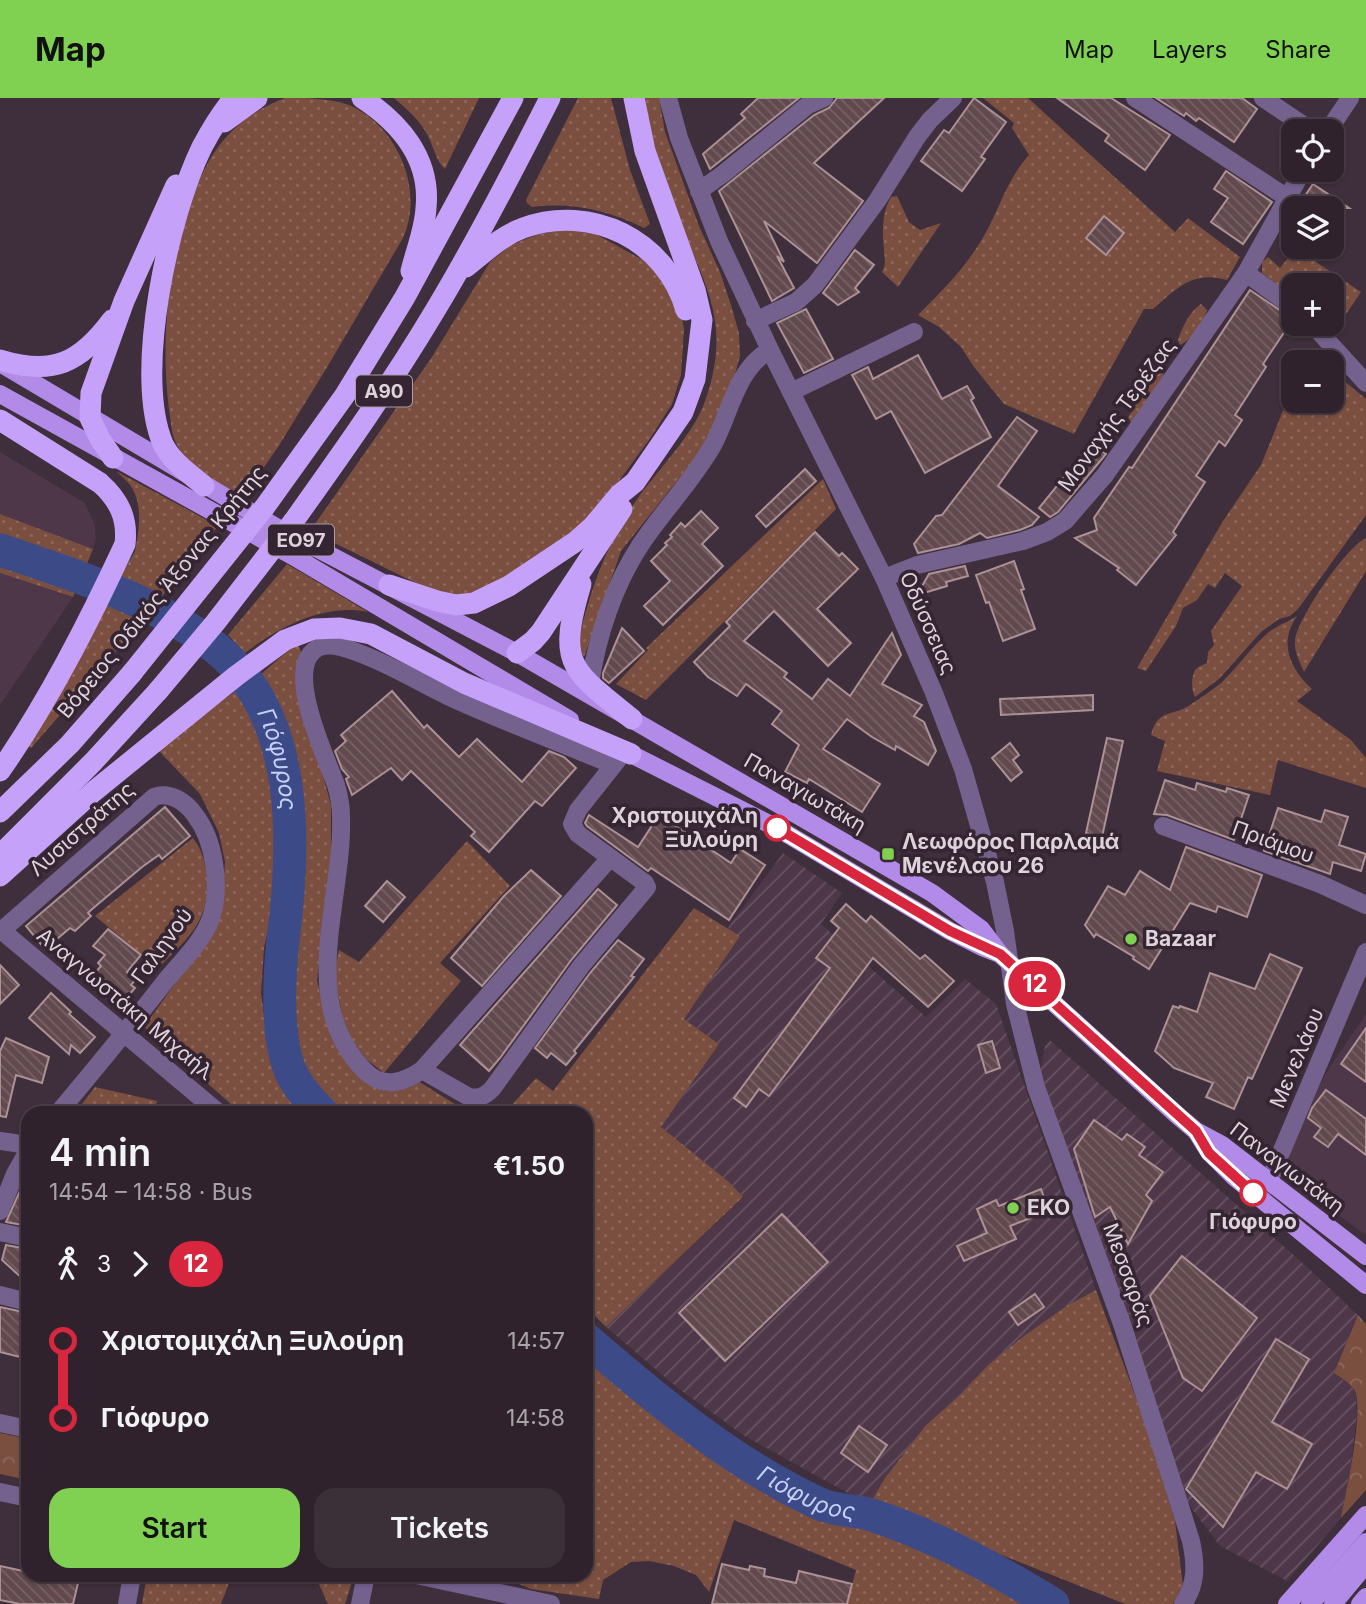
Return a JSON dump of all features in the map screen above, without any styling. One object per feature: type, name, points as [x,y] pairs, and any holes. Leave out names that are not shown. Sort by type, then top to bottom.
[{"type":"highway","points":[[204,485],[176,461],[165,447],[155,412],[152,366],[156,313],[164,266],[184,198],[206,141],[233,98]]},
{"type":"highway","points":[[113,458],[90,418],[91,393],[124,300],[183,169],[206,141],[239,110],[257,98]]},
{"type":"highway","points":[[362,98],[382,111],[406,136],[415,150],[423,178],[426,210],[405,297]]},
{"type":"highway","name":"Βόρειος Οδικός Άξονας Κρήτης","points":[[0,812],[70,744],[132,673],[264,508],[345,396],[405,297],[513,98]]},
{"type":"highway","name":"Α90","points":[[0,855],[93,762],[158,691],[245,586],[293,522],[373,409],[456,275],[550,98]]},
{"type":"highway","points":[[516,653],[536,638],[625,505],[635,482],[670,435],[687,404],[695,379],[703,327],[698,301],[645,150],[634,98]]},
{"type":"highway","points":[[456,275],[503,237],[522,229],[547,221],[569,219],[592,223],[627,236],[662,261],[679,288],[692,336],[698,346]]},
{"type":"highway","points":[[0,362],[35,367],[57,366],[70,361],[91,346],[124,300]]},
{"type":"highway","points":[[0,420],[100,482],[109,491],[125,519],[125,544],[41,708],[0,771]]},
{"type":"highway","points":[[389,585],[451,605],[486,599],[575,542],[593,526],[619,495],[635,482]]},
{"type":"highway","points":[[586,564],[572,615],[568,643],[576,667],[590,684],[632,719]]},
{"type":"highway","points":[[0,876],[93,792],[266,653],[293,636],[326,628],[366,632],[455,679],[623,757]]},
{"type":"main road","name":"ΕΟ97","points":[[0,362],[90,418],[288,533],[516,653],[632,719]]},
{"type":"main road","name":"ΕΟ97","points":[[0,394],[298,559],[488,672]]},
{"type":"main road","points":[[488,672],[516,653]]},
{"type":"main road","name":"Παναγιωτάκη","points":[[488,672],[579,724],[623,757],[786,833],[950,931],[1004,957]]},
{"type":"main road","name":"Παναγιωτάκη","points":[[632,719],[932,893],[981,929],[1004,957]]},
{"type":"main road","name":"ΕΟ97","points":[[1004,957],[1196,1131]]},
{"type":"main road","name":"Παναγιωτάκη","points":[[1196,1131],[1213,1139],[1366,1256]]},
{"type":"main road","name":"Παναγιωτάκη","points":[[1196,1131],[1209,1153],[1233,1176],[1366,1285]]},
{"type":"main road","points":[[1333,1259],[1366,1298]]},
{"type":"main road","points":[[1287,1604],[1366,1514]]},
{"type":"main road","points":[[1310,1604],[1366,1542]]},
{"type":"main road","points":[[1333,1604],[1366,1564]]},
{"type":"main road","points":[[1360,1604],[1366,1597]]},
{"type":"street","name":"Οδύσσειας","points":[[668,98],[679,138],[699,191],[755,321],[884,578],[939,705],[972,793],[1000,905],[1004,957]]},
{"type":"street","points":[[699,191],[808,105],[824,98]]},
{"type":"street","points":[[755,321],[796,302],[815,285],[877,201],[917,137],[953,98]]},
{"type":"street","points":[[1135,98],[1284,196]]},
{"type":"street","points":[[1263,98],[1294,119]]},
{"type":"street","points":[[1336,119],[1350,98]]},
{"type":"street","name":"Μοναχής Τερέζας","points":[[884,578],[917,565],[1023,541],[1047,532],[1065,521],[1112,466],[1246,273],[1281,206]]},
{"type":"street","points":[[1246,273],[1281,298]]},
{"type":"street","points":[[791,392],[914,332]]},
{"type":"street","points":[[1323,336],[1366,383]]},
{"type":"street","points":[[590,684],[600,638],[626,570],[713,444],[745,374],[761,355],[770,350]]},
{"type":"street","points":[[422,1070],[469,1097],[485,1096],[581,966],[647,887],[645,883],[578,834],[572,824],[578,810],[623,757],[468,705],[352,650],[326,646],[316,650],[307,660],[304,681],[308,706],[337,788],[341,815],[340,854],[328,955],[329,995],[335,1023],[348,1050],[376,1079],[397,1083],[422,1070],[610,858]]},
{"type":"street","name":"Λυσιστράτης","points":[[1,931],[143,806],[154,797],[165,794]]},
{"type":"street","name":"Γαληνού","points":[[64,1106],[202,935],[213,911],[214,871],[206,834],[190,808],[175,797],[165,794]]},
{"type":"street","name":"Πριάμου","points":[[1163,826],[1320,884],[1366,905]]},
{"type":"street","name":"Αναγνωστάκη Μιχαήλ","points":[[1,931],[211,1106]]},
{"type":"street","name":"Μενελάου","points":[[1269,1181],[1366,952]]},
{"type":"street","name":"Μεσσαράς","points":[[1004,957],[1037,1087],[1122,1324],[1184,1517],[1195,1567],[1193,1586],[1183,1604]]},
{"type":"street","points":[[0,1141],[21,1144]]},
{"type":"street","points":[[0,1211],[21,1163]]},
{"type":"street","points":[[0,1232],[21,1236]]},
{"type":"street","points":[[0,1295],[21,1300]]},
{"type":"street","points":[[0,1423],[21,1428]]},
{"type":"street","points":[[0,1492],[21,1496]]},
{"type":"street","points":[[127,1604],[131,1582]]},
{"type":"street","points":[[360,1604],[365,1582]]},
{"type":"street","points":[[449,1582],[551,1604]]},
{"type":"shaded area","points":[[0,452],[85,503],[95,525],[93,549],[0,514]]},
{"type":"shaded area","points":[[0,573],[73,597],[0,705]]},
{"type":"shaded area","points":[[783,853],[842,893],[821,924],[926,1017],[965,979],[996,1004],[1096,1290],[1068,1305],[987,1366],[926,1425],[885,1478],[869,1505],[743,1435],[679,1389],[606,1327],[743,1198],[729,1182],[661,1127],[719,1044],[684,1019],[740,936],[727,929]]},
{"type":"shaded area","points":[[1366,1014],[1366,1235],[1283,1175],[1301,1119],[1328,1070]]},
{"type":"shaded area","points":[[1050,1040],[1358,1315],[1334,1373],[1353,1388],[1357,1415],[1341,1518],[1287,1581],[1220,1546],[1187,1502],[1040,1072],[1045,1046]]},
{"type":"green space","points":[[285,98],[309,98],[349,105],[366,114],[381,127],[393,143],[408,180],[411,200],[409,219],[403,238],[326,369],[278,447],[243,497],[198,469],[175,441],[166,379],[167,315],[177,249],[185,218],[209,161],[241,123]]},
{"type":"green space","points":[[394,98],[479,98],[445,169],[422,126]]},
{"type":"green space","points":[[578,98],[611,98],[630,170],[650,224],[644,228],[617,216],[589,209],[532,207],[527,203],[526,200]]},
{"type":"green space","points":[[643,98],[659,98],[665,132],[731,305],[739,333],[740,356],[729,395],[705,446],[621,551],[584,657],[580,634],[602,565],[615,536],[640,495],[684,439],[699,415],[713,374],[716,348],[711,302],[664,179]]},
{"type":"green space","points":[[983,98],[1028,98],[1175,232],[1188,218],[1240,257],[1227,280],[1204,277],[1195,279],[1178,288],[1153,309],[1144,309],[1074,434],[1004,404],[961,347],[939,327],[918,315],[970,258],[990,225],[1009,184],[1029,155],[1012,128],[1014,123]]},
{"type":"green space","points":[[897,196],[909,222],[920,230],[941,223],[898,287],[882,272],[885,263],[884,216],[891,197]]},
{"type":"green space","points":[[559,230],[588,230],[643,260],[663,279],[682,317],[684,329],[681,375],[672,404],[604,501],[569,538],[482,591],[455,595],[416,583],[310,531],[432,357],[490,262],[511,245]]},
{"type":"green space","points":[[1268,257],[1280,268],[1287,259],[1318,259],[1316,262],[1332,273],[1281,273],[1281,288],[1262,273],[1262,262]]},
{"type":"green space","points":[[1344,281],[1361,292],[1344,317]]},
{"type":"green space","points":[[1201,304],[1207,310],[1203,320],[1193,335],[1180,345],[1178,340],[1184,325]]},
{"type":"green space","points":[[1155,370],[1162,370],[1164,373],[1162,381],[1132,423],[1128,418]]},
{"type":"green space","points":[[1344,381],[1366,399],[1366,515],[1298,609],[1261,632],[1219,679],[1195,697],[1193,675],[1197,668],[1207,663],[1208,652],[1214,645],[1211,631],[1242,586],[1225,573],[1215,588],[1208,584],[1197,600],[1183,608],[1176,626],[1146,671],[1137,668],[1223,521],[1261,465],[1282,413],[1344,413]]},
{"type":"green space","points":[[116,471],[218,526],[140,624],[31,748],[26,745],[135,551],[139,527],[138,503],[131,486]]},
{"type":"green space","points":[[823,479],[836,509],[646,700],[616,684],[648,650],[646,648]]},
{"type":"green space","points":[[0,514],[93,549],[73,597],[0,573]]},
{"type":"green space","points":[[1366,538],[1366,571],[1304,672],[1295,641],[1304,617],[1335,569],[1357,544]]},
{"type":"green space","points":[[287,564],[368,612],[335,611],[303,619],[272,634],[245,653],[228,635]]},
{"type":"green space","points":[[1297,616],[1288,636],[1289,655],[1298,673],[1312,689],[1297,701],[1351,740],[1366,758],[1366,788],[1278,760],[1270,795],[1157,771],[1165,741],[1151,735],[1158,721],[1166,714],[1190,705],[1217,686],[1269,632]]},
{"type":"green space","points":[[297,643],[301,651],[296,677],[331,805],[331,862],[317,980],[331,1037],[367,1084],[386,1091],[401,1090],[418,1081],[458,1106],[333,1106],[314,1090],[301,1068],[290,1034],[287,970],[302,825],[295,775],[275,707],[260,675]]},
{"type":"green space","points":[[238,689],[258,724],[278,790],[282,835],[275,900],[264,948],[261,993],[271,1064],[300,1106],[233,1106],[144,1027],[176,982],[222,900],[225,862],[219,833],[200,794],[158,750]]},
{"type":"green space","points":[[193,838],[205,867],[205,907],[187,939],[158,968],[95,916]]},
{"type":"green space","points":[[467,841],[510,886],[440,963],[461,981],[384,1073],[366,1059],[352,1041],[343,1020],[334,973],[339,950],[359,962]]},
{"type":"green space","points":[[694,908],[740,936],[684,1019],[719,1044],[661,1127],[729,1182],[743,1197],[606,1327],[593,1314],[593,1106],[509,1106],[536,1078],[553,1091]]},
{"type":"green space","points":[[95,1087],[157,1101],[156,1106],[80,1106]]},
{"type":"green space","points":[[1096,1290],[1142,1414],[1175,1521],[1183,1586],[1173,1604],[1125,1604],[869,1505],[885,1478],[926,1425],[987,1366],[1068,1305]]},
{"type":"green space","points":[[1358,1315],[1366,1324],[1366,1490],[1341,1518],[1353,1453],[1357,1402],[1353,1388],[1334,1373]]},
{"type":"green space","points":[[593,1356],[638,1395],[767,1484],[818,1510],[845,1517],[934,1550],[1027,1604],[847,1604],[856,1570],[734,1520],[709,1592],[696,1575],[674,1566],[649,1561],[631,1562],[603,1580],[599,1599],[531,1589],[514,1582],[593,1582]]},
{"type":"green space","points":[[0,1433],[21,1438],[21,1478],[0,1474]]},
{"type":"green space","points":[[146,1582],[229,1582],[221,1604],[142,1604]]},
{"type":"green space","points":[[318,1582],[352,1582],[345,1604],[328,1604]]},
{"type":"building","points":[[758,98],[799,98],[710,169],[703,154],[745,118],[741,114]]},
{"type":"building","points":[[837,98],[884,98],[814,163],[863,201],[817,263],[764,221],[784,262],[777,256],[794,288],[772,301],[719,191],[814,115],[829,108]]},
{"type":"building","points":[[974,98],[1006,122],[981,157],[985,159],[962,191],[921,161],[944,130],[949,133]]},
{"type":"building","points":[[1057,98],[1111,98],[1170,135],[1145,170],[1105,141],[1109,135]]},
{"type":"building","points":[[1156,98],[1242,98],[1257,109],[1234,142],[1199,118],[1196,121],[1186,113],[1184,116]]},
{"type":"building","points":[[1226,171],[1272,202],[1243,244],[1211,222],[1228,198],[1214,189]]},
{"type":"building","points":[[1313,184],[1331,196],[1305,196]]},
{"type":"building","points":[[1104,216],[1124,233],[1106,255],[1086,238]]},
{"type":"building","points":[[855,250],[874,265],[855,288],[859,292],[838,305],[823,293]]},
{"type":"building","points":[[1250,290],[1281,311],[1282,336],[1263,364],[1266,367],[1235,415],[1242,420],[1225,446],[1219,441],[1196,476],[1205,482],[1173,532],[1176,535],[1136,585],[1117,570],[1119,568],[1075,538],[1097,530],[1094,518],[1129,467],[1132,468]]},
{"type":"building","points":[[806,309],[833,359],[804,373],[777,323]]},
{"type":"building","points":[[918,355],[942,399],[967,386],[974,398],[971,400],[991,437],[925,473],[891,411],[876,419],[852,375],[868,367],[873,379]]},
{"type":"building","points":[[1017,417],[1037,431],[998,486],[1039,517],[1032,525],[1020,530],[987,538],[980,533],[959,544],[918,553],[914,544],[936,516],[942,515]]},
{"type":"building","points":[[1090,445],[1106,454],[1058,512],[1050,517],[1039,508]]},
{"type":"building","points":[[805,469],[816,481],[766,527],[756,516]]},
{"type":"building","points":[[701,511],[718,528],[702,544],[723,566],[663,625],[644,606],[670,581],[651,561],[667,545],[665,543],[672,537],[670,535],[681,523],[685,527]]},
{"type":"building","points":[[815,532],[839,556],[842,553],[858,569],[817,609],[851,643],[828,666],[774,611],[744,641],[787,673],[784,677],[812,699],[828,679],[850,696],[892,633],[901,655],[882,684],[922,705],[914,716],[924,722],[936,751],[928,765],[896,746],[895,750],[872,737],[847,719],[823,749],[880,784],[862,812],[809,779],[807,783],[785,772],[799,745],[772,724],[782,711],[746,684],[737,696],[708,677],[694,662],[730,626],[726,622]]},
{"type":"building","points":[[1014,561],[1035,629],[1003,641],[976,575]]},
{"type":"building","points":[[965,566],[968,576],[917,595],[929,574]]},
{"type":"building","points":[[622,628],[644,651],[609,683],[603,678],[603,673]]},
{"type":"building","points":[[392,691],[424,728],[427,725],[459,757],[477,739],[522,782],[549,751],[564,757],[576,768],[542,806],[535,801],[489,852],[471,836],[475,832],[411,771],[402,780],[391,768],[352,795],[346,779],[349,777],[342,769],[335,751],[346,741],[341,735]]},
{"type":"building","points":[[1093,695],[1093,710],[1001,715],[1000,699]]},
{"type":"building","points":[[1107,738],[1123,741],[1102,837],[1086,833]]},
{"type":"building","points":[[1010,743],[1019,755],[1013,760],[1022,772],[1011,781],[992,758]]},
{"type":"building","points":[[1165,780],[1195,790],[1197,783],[1226,792],[1227,788],[1249,795],[1234,840],[1167,815],[1154,814]]},
{"type":"building","points":[[165,807],[190,836],[162,859],[159,855],[142,867],[91,910],[88,913],[91,916],[75,931],[70,928],[45,949],[26,926]]},
{"type":"building","points":[[1278,808],[1321,822],[1325,810],[1348,817],[1339,845],[1366,854],[1361,871],[1333,862],[1330,874],[1264,851]]},
{"type":"building","points":[[589,815],[638,847],[659,815],[731,863],[740,849],[765,865],[729,920],[651,868],[648,871],[587,826],[585,823]]},
{"type":"building","points":[[1186,847],[1262,875],[1247,917],[1218,906],[1216,912],[1190,903],[1149,969],[1096,934],[1094,937],[1085,925],[1108,886],[1125,895],[1140,871],[1170,890]]},
{"type":"building","points":[[531,870],[561,896],[482,986],[451,958],[504,896]]},
{"type":"building","points":[[387,881],[405,897],[383,922],[365,906]]},
{"type":"building","points":[[598,889],[617,905],[572,959],[489,1071],[460,1045]]},
{"type":"building","points":[[846,904],[866,922],[871,916],[920,959],[925,955],[954,981],[928,1007],[873,958],[769,1096],[759,1089],[746,1107],[734,1098],[830,968],[816,958],[839,928],[831,921]]},
{"type":"building","points":[[108,929],[141,955],[127,972],[135,980],[131,985],[135,988],[124,1001],[97,979],[100,976],[96,972],[101,966],[98,963],[105,955],[93,946]]},
{"type":"building","points":[[618,940],[644,959],[631,976],[634,977],[574,1051],[576,1053],[566,1065],[551,1053],[547,1058],[535,1048]]},
{"type":"building","points":[[1270,954],[1302,968],[1252,1079],[1248,1077],[1234,1109],[1206,1097],[1213,1083],[1174,1068],[1155,1051],[1173,1006],[1197,1012],[1210,973],[1255,989]]},
{"type":"building","points":[[0,965],[19,985],[0,1004]]},
{"type":"building","points":[[51,993],[71,1012],[69,1014],[95,1037],[80,1053],[71,1045],[69,1054],[29,1018]]},
{"type":"building","points":[[1366,1028],[1366,1082],[1341,1064]]},
{"type":"building","points":[[6,1038],[49,1057],[42,1083],[16,1075],[6,1117],[0,1116],[0,1051]]},
{"type":"building","points":[[992,1041],[1000,1068],[986,1073],[978,1045]]},
{"type":"building","points":[[1326,1090],[1366,1119],[1366,1155],[1338,1134],[1328,1147],[1314,1137],[1321,1128],[1308,1118]]},
{"type":"building","points":[[1094,1120],[1122,1140],[1127,1134],[1145,1147],[1139,1155],[1163,1172],[1146,1195],[1152,1201],[1128,1244],[1110,1207],[1095,1217],[1074,1149]]},
{"type":"building","points":[[21,1189],[21,1225],[6,1222]]},
{"type":"building","points":[[1041,1189],[1049,1211],[1010,1226],[1016,1239],[964,1261],[957,1246],[987,1233],[977,1209],[996,1200],[999,1206]]},
{"type":"building","points":[[782,1214],[828,1262],[725,1361],[679,1313]]},
{"type":"building","points":[[6,1245],[21,1248],[21,1277],[2,1260]]},
{"type":"building","points":[[1182,1256],[1257,1318],[1202,1391],[1183,1378],[1150,1296]]},
{"type":"building","points":[[1035,1294],[1044,1307],[1018,1325],[1009,1312]]},
{"type":"building","points":[[0,1307],[21,1312],[21,1357],[0,1352]]},
{"type":"building","points":[[1276,1339],[1309,1359],[1272,1422],[1312,1444],[1287,1489],[1256,1472],[1223,1527],[1186,1489]]},
{"type":"building","points":[[859,1426],[887,1445],[868,1472],[841,1453]]},
{"type":"building","points":[[722,1564],[749,1570],[750,1566],[765,1569],[764,1576],[796,1583],[799,1571],[852,1584],[847,1604],[712,1604]]},
{"type":"building","points":[[0,1566],[21,1570],[21,1582],[78,1583],[73,1604],[20,1604],[0,1600]]},
{"type":"waterway","name":"Γιόφυρος","points":[[0,550],[118,592],[175,620],[224,655],[249,683],[267,716],[279,751],[290,828],[290,866],[280,992],[281,1031],[284,1050],[295,1080],[315,1106]]},
{"type":"waterway","name":"Γιόφυρος","points":[[593,1345],[697,1430],[788,1488],[820,1504],[872,1515],[943,1543],[1053,1604]]},
{"type":"bus line","name":"12","points":[[777,828],[950,931],[1000,954],[1196,1131],[1209,1153],[1253,1193]]},
{"type":"place","name":"Χριστομιχάλη Ξυλούρη","points":[[777,828]]},
{"type":"place","name":"Λεωφόρος Παρλαμά Μενέλαου 26","points":[[888,854]]},
{"type":"place","name":"Bazaar","points":[[1131,939]]},
{"type":"place","name":"Γιόφυρο","points":[[1253,1193]]},
{"type":"place","name":"ΕΚΟ","points":[[1013,1208]]}]
